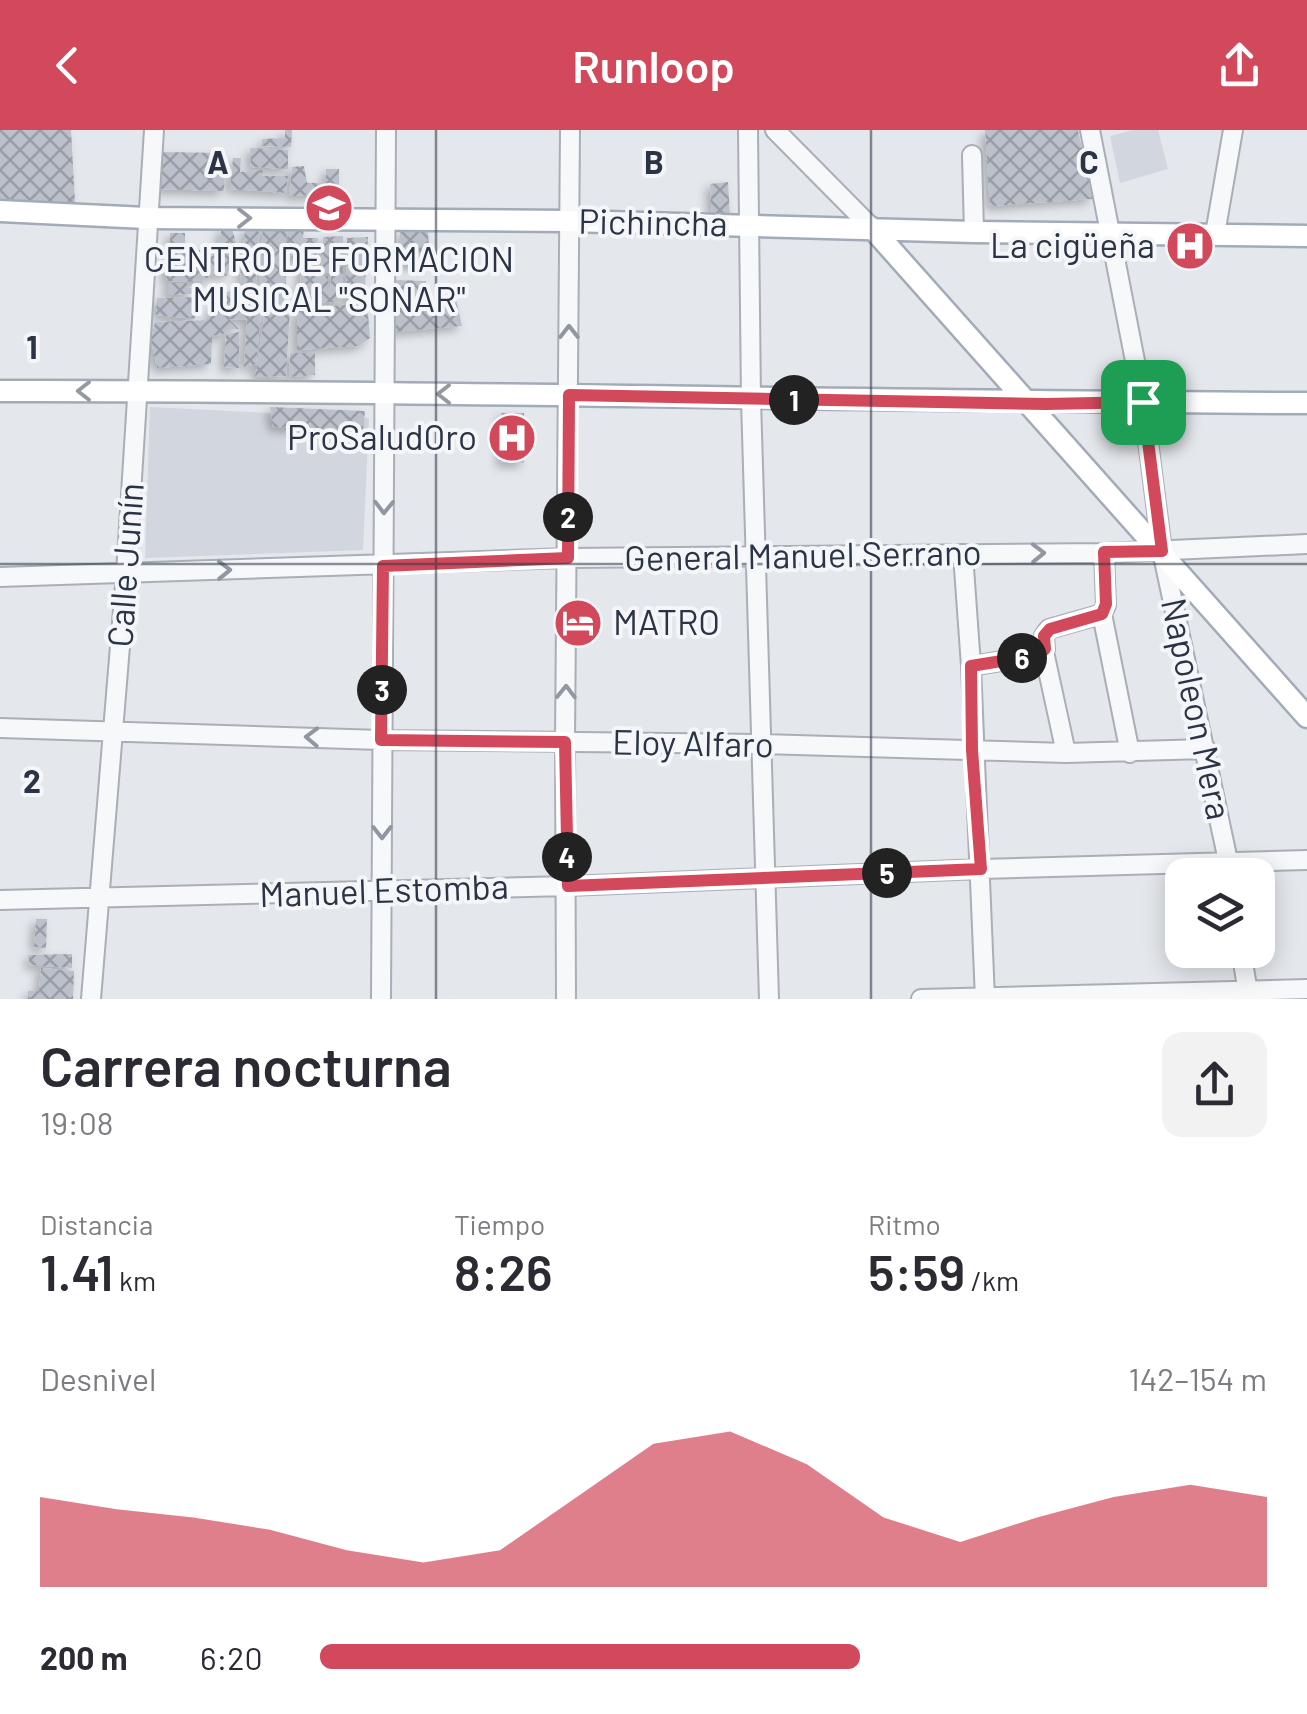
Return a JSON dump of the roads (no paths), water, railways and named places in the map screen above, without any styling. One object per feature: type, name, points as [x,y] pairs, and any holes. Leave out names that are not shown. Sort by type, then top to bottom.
[{"type":"main road","name":"Pichincha","points":[[0,210],[146,218],[386,218],[1307,236]]},
{"type":"main road","points":[[872,228],[1307,718]]},
{"type":"main road","points":[[0,391],[1307,403]]},
{"type":"street","name":"Calle Junín","points":[[91,999],[126,572],[154,130]]},
{"type":"street","points":[[381,999],[386,130]]},
{"type":"street","points":[[566,999],[570,130]]},
{"type":"street","points":[[748,130],[751,400],[769,999]]},
{"type":"street","points":[[775,130],[872,228]]},
{"type":"street","name":"Napoleon Mera","points":[[1090,130],[1143,402],[1162,551],[1228,858]]},
{"type":"street","points":[[1215,234],[1233,130]]},
{"type":"street","points":[[972,156],[974,232]]},
{"type":"street","name":"General Manuel Serrano","points":[[0,577],[568,558],[1162,551],[1307,544]]},
{"type":"street","points":[[1104,552],[1106,604],[1102,614],[1130,752]]},
{"type":"street","points":[[963,554],[985,998]]},
{"type":"street","points":[[1066,753],[1044,636],[1050,629],[1102,614]]},
{"type":"street","points":[[971,666],[1044,652]]},
{"type":"street","name":"Eloy Alfaro","points":[[0,728],[381,740],[760,744],[1066,753],[1206,749]]},
{"type":"street","name":"Manuel Estomba","points":[[1275,864],[1307,860]]},
{"type":"street","name":"Manuel Estomba","points":[[0,900],[568,886],[981,869],[1165,870]]},
{"type":"street","points":[[1244,968],[1248,996]]},
{"type":"street","points":[[921,999],[1248,996],[1307,988]]},
{"type":"place","name":"CENTRO DE FORMACION MUSICAL \"SONAR\"","points":[[329,208]]},
{"type":"place","name":"La cigüeña","points":[[1190,246]]},
{"type":"place","name":"ProSaludOro","points":[[512,438]]},
{"type":"place","name":"MATRO","points":[[578,623]]}]
